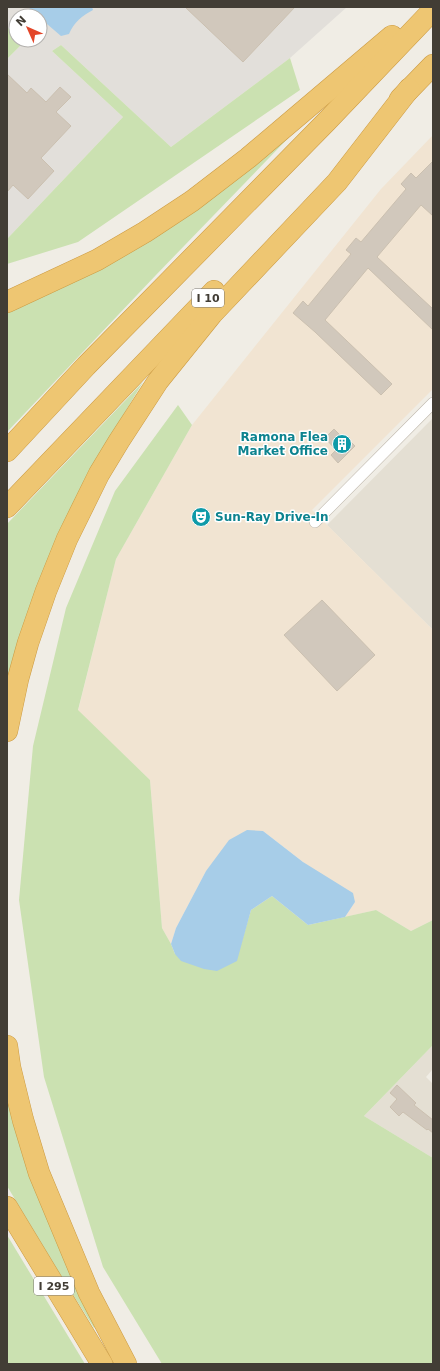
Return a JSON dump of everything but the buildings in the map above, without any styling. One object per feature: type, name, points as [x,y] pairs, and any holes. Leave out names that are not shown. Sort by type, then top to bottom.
[{"type":"highway","points":[[7,302],[97,260],[145,232],[192,201],[248,158],[408,22],[431,7]]},
{"type":"highway","points":[[7,451],[86,366],[327,121],[433,10]]},
{"type":"highway","name":"I 10","points":[[7,507],[433,65]]},
{"type":"highway","points":[[7,731],[28,643],[46,591],[67,539],[99,474],[119,441],[158,381],[212,314],[337,182],[409,89]]},
{"type":"highway","points":[[7,1046],[10,1067],[23,1120],[39,1173],[89,1293],[126,1364]]},
{"type":"highway","name":"I 295","points":[[7,1207],[102,1364]]},
{"type":"street","points":[[315,522],[433,403]]},
{"type":"shaded area","points":[[7,7],[347,7],[290,58],[171,147],[61,45],[52,51],[123,117],[7,239],[7,59],[18,48],[48,48],[48,8],[8,8],[8,28]]},
{"type":"shaded area","points":[[433,135],[433,389],[312,510],[433,630],[433,920],[411,931],[376,910],[345,917],[355,902],[263,831],[206,871],[176,928],[171,944],[162,928],[150,780],[78,711],[116,559],[192,425],[381,189]]},
{"type":"shaded area","points":[[433,418],[433,630],[327,525]]},
{"type":"shaded area","points":[[433,1045],[433,1071],[432,1070],[426,1077],[433,1084],[433,1158],[364,1116]]},
{"type":"green space","points":[[7,27],[8,48],[18,48],[7,59]]},
{"type":"green space","points":[[61,45],[171,147],[290,58],[300,90],[78,242],[7,264],[7,239],[123,117],[52,51]]},
{"type":"green space","points":[[297,129],[156,275],[7,432],[7,310]]},
{"type":"green space","points":[[143,382],[92,467],[7,695],[7,524]]},
{"type":"green space","points":[[178,405],[192,425],[116,559],[78,710],[150,780],[162,928],[175,954],[236,961],[251,910],[272,896],[308,925],[376,910],[411,931],[433,920],[433,1045],[364,1116],[433,1158],[433,1364],[162,1364],[103,1267],[44,1077],[19,900],[33,746],[66,608],[115,491]]},
{"type":"green space","points":[[7,1089],[97,1325],[94,1328],[7,1186]]},
{"type":"green space","points":[[7,1235],[85,1364],[7,1364]]},
{"type":"water","points":[[28,7],[92,7],[93,10],[73,26],[69,34],[61,36],[48,25],[48,8]]},
{"type":"water","points":[[247,830],[263,831],[303,862],[353,893],[355,902],[345,917],[308,925],[272,896],[251,910],[237,961],[217,971],[204,969],[181,961],[175,954],[171,944],[176,928],[206,871],[229,840]]},
{"type":"place","name":"Ramona Flea Market Office","points":[[342,444]]},
{"type":"place","name":"Sun-Ray Drive-In","points":[[201,517]]}]
